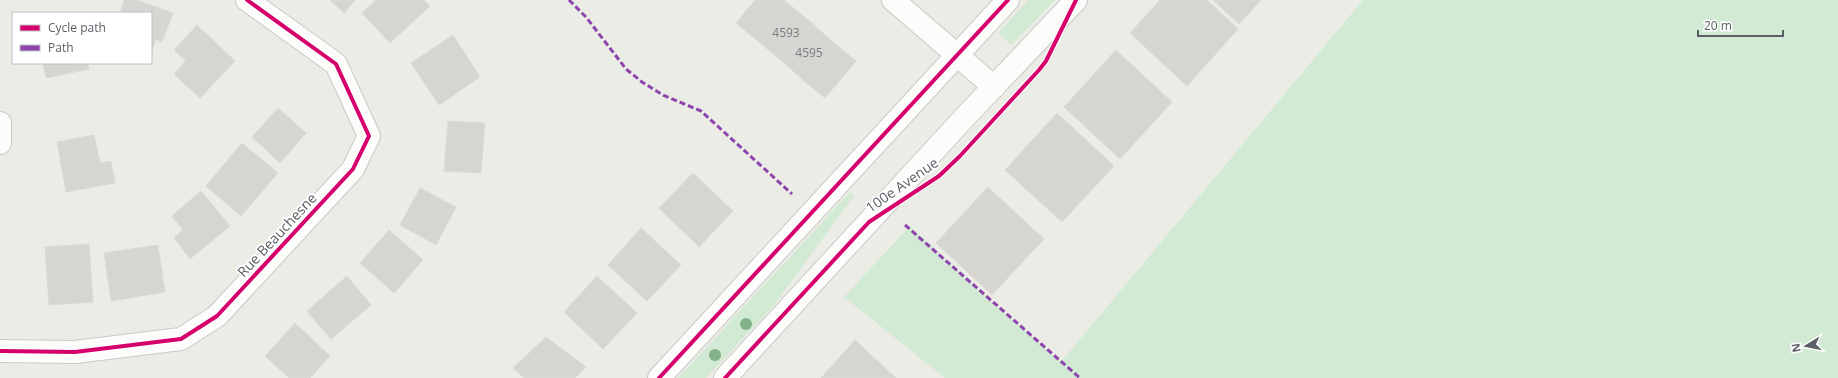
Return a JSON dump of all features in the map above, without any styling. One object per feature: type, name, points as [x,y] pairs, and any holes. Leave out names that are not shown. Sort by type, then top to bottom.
[{"type":"street","name":"Rue Beauchesne","points":[[0,351],[75,352],[181,339],[217,316],[353,169],[369,136],[336,64],[247,0]]},
{"type":"street","points":[[893,0],[994,87]]},
{"type":"street","points":[[659,378],[1008,0]]},
{"type":"street","name":"100e Avenue","points":[[725,378],[1076,0]]},
{"type":"street","points":[[0,123],[0,144]]},
{"type":"green space","points":[[1028,0],[1055,0],[1011,45],[998,33]]},
{"type":"green space","points":[[1363,0],[1838,0],[1838,378],[945,378],[844,297],[910,226],[983,294],[1061,362]]},
{"type":"green space","points":[[850,192],[854,196],[774,305],[706,378],[678,378]]},
{"type":"building","points":[[124,0],[137,0],[173,13],[162,42],[156,39],[152,50],[152,12],[120,12]]},
{"type":"building","points":[[330,0],[355,0],[344,13]]},
{"type":"building","points":[[376,0],[424,0],[430,6],[390,43],[362,13]]},
{"type":"building","points":[[755,0],[784,0],[790,5],[759,42],[736,23]]},
{"type":"building","points":[[1160,0],[1207,0],[1238,29],[1187,86],[1130,33]]},
{"type":"building","points":[[1213,0],[1261,0],[1239,24]]},
{"type":"building","points":[[790,5],[813,24],[782,61],[759,42]]},
{"type":"building","points":[[813,24],[835,44],[804,81],[782,61]]},
{"type":"building","points":[[197,25],[235,61],[200,98],[174,74],[186,61],[174,50]]},
{"type":"building","points":[[453,35],[480,77],[439,105],[411,63]]},
{"type":"building","points":[[835,44],[856,61],[825,98],[804,81]]},
{"type":"building","points":[[1116,50],[1172,102],[1120,159],[1064,107]]},
{"type":"building","points":[[43,64],[88,64],[89,69],[46,78]]},
{"type":"building","points":[[278,108],[306,133],[280,163],[252,137]]},
{"type":"building","points":[[1057,113],[1114,166],[1062,222],[1005,170]]},
{"type":"building","points":[[448,121],[485,123],[481,173],[444,171]]},
{"type":"building","points":[[94,135],[100,163],[111,161],[115,183],[66,192],[57,142]]},
{"type":"building","points":[[242,143],[278,173],[241,216],[206,186]]},
{"type":"building","points":[[693,173],[733,211],[699,247],[659,208]]},
{"type":"building","points":[[988,187],[1044,239],[992,295],[936,243]]},
{"type":"building","points":[[420,188],[456,207],[436,245],[400,225]]},
{"type":"building","points":[[201,191],[230,226],[190,259],[174,238],[183,230],[172,216]]},
{"type":"building","points":[[641,228],[681,265],[647,301],[608,265]]},
{"type":"building","points":[[389,230],[423,260],[394,293],[360,263]]},
{"type":"building","points":[[89,244],[93,302],[49,305],[45,247]]},
{"type":"building","points":[[158,245],[165,292],[111,301],[104,253]]},
{"type":"building","points":[[347,276],[371,305],[331,339],[307,311]]},
{"type":"building","points":[[597,276],[637,313],[603,349],[564,312]]},
{"type":"building","points":[[295,323],[330,356],[310,378],[289,378],[265,356]]},
{"type":"building","points":[[546,337],[586,367],[575,378],[524,378],[513,368]]},
{"type":"building","points":[[855,340],[896,378],[821,378]]},
{"type":"marked path","points":[[569,0],[586,17],[626,69],[642,82],[663,95],[701,111],[792,194]]},
{"type":"marked path","points":[[905,225],[1080,378]]},
{"type":"cycle path","points":[[0,351],[75,352],[181,339],[217,316],[353,169],[369,136],[336,64],[247,0]]},
{"type":"cycle path","points":[[659,378],[1008,0]]},
{"type":"cycle path","points":[[725,378],[869,222],[939,176],[960,156],[1046,61],[1076,0]]}]
